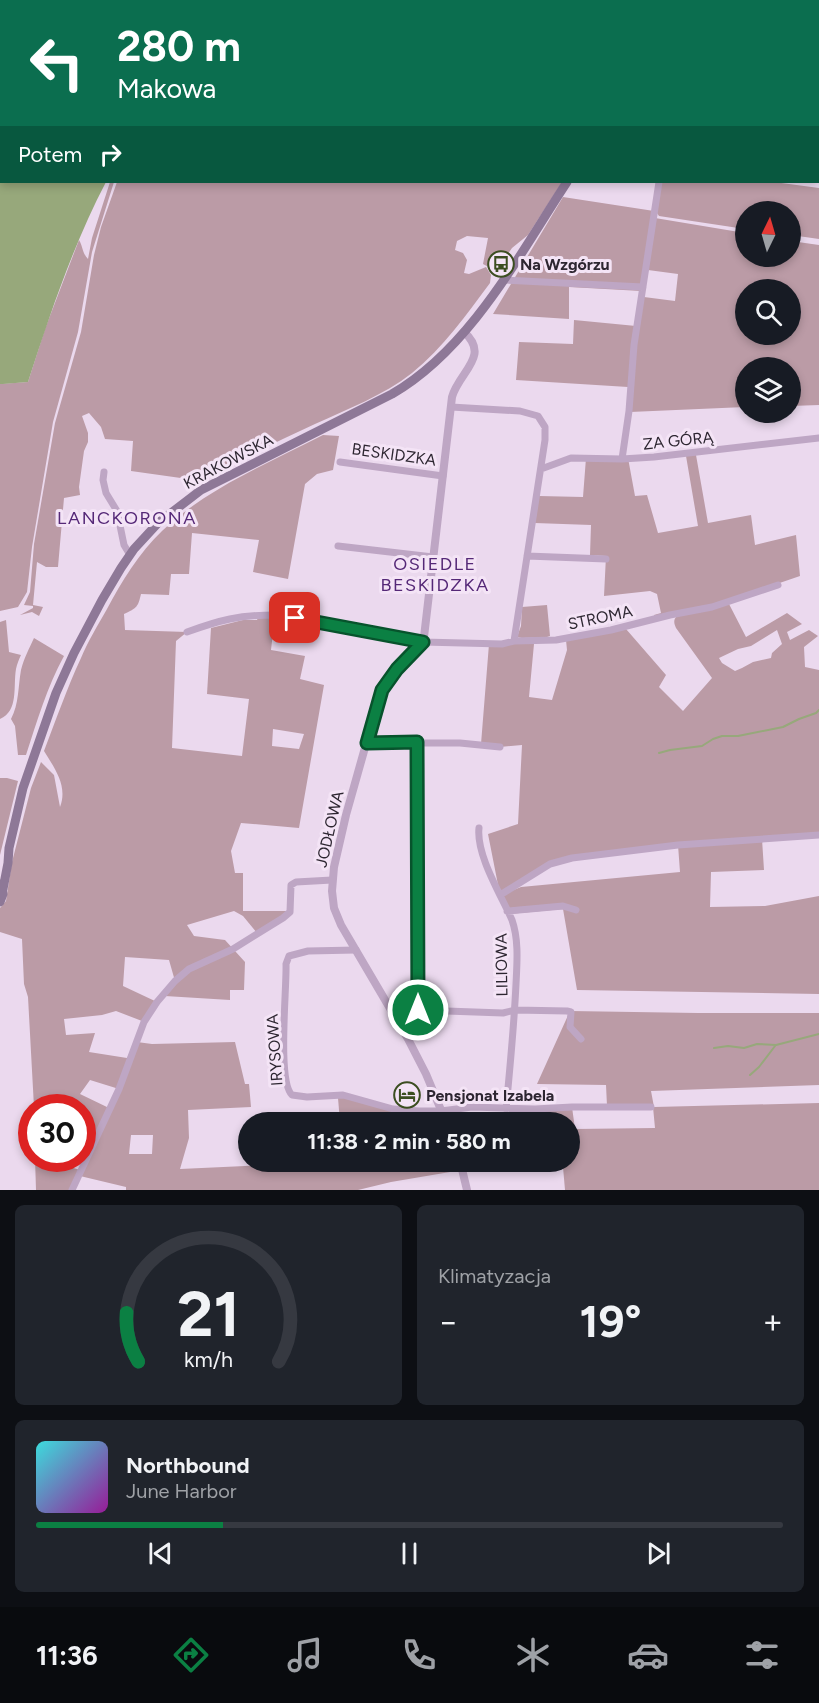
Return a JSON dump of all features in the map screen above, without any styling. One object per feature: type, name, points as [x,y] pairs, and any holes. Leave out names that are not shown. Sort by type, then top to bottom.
[{"type":"main road","name":"KRAKOWSKA","points":[[0,902],[3,896],[1,886],[23,788],[56,693],[102,600],[130,555],[158,523],[201,490],[401,388],[432,364],[481,311],[566,183]]},
{"type":"main road","name":"KRAKOWSKA","points":[[0,868],[9,848]]},
{"type":"street","points":[[622,459],[629,411],[634,345],[658,183]]},
{"type":"street","points":[[502,280],[643,287]]},
{"type":"street","name":"BESKIDZKA","points":[[423,642],[451,407],[454,391],[473,361],[475,352],[473,341],[464,332]]},
{"type":"street","points":[[451,407],[520,411],[538,416],[545,427],[542,469],[514,641]]},
{"type":"street","name":"ZA GÓRĄ","points":[[542,469],[571,458],[654,457],[819,438]]},
{"type":"street","name":"BESKIDZKA","points":[[340,462],[443,476]]},
{"type":"street","points":[[104,472],[105,493],[117,511],[124,545],[130,555]]},
{"type":"street","points":[[338,546],[433,557]]},
{"type":"street","points":[[527,556],[606,560]]},
{"type":"street","name":"STROMA","points":[[423,642],[495,644],[556,640],[712,607],[778,585]]},
{"type":"street","points":[[187,632],[228,618],[275,615],[423,642]]},
{"type":"street","name":"JODŁOWA","points":[[423,642],[397,669],[382,690],[346,815],[332,880],[334,908],[341,925],[426,1074],[441,1111]]},
{"type":"street","points":[[417,742],[418,1010]]},
{"type":"street","points":[[367,743],[460,743],[500,747]]},
{"type":"street","name":"LILIOWA","points":[[479,828],[478,842],[515,929],[517,942],[506,1109]]},
{"type":"street","points":[[500,895],[550,864],[572,858],[678,845],[819,835]]},
{"type":"street","points":[[72,1190],[119,1089],[144,1022],[157,1002],[189,969],[233,950],[290,912],[291,885],[296,882],[332,880]]},
{"type":"street","points":[[507,911],[563,906],[576,910]]},
{"type":"street","name":"IRYSOWA","points":[[356,950],[308,951],[290,956],[286,964],[283,1028],[286,1086],[289,1092],[296,1096],[307,1097],[343,1095],[393,1108],[441,1111]]},
{"type":"street","points":[[396,1020],[418,1010],[571,1012],[570,1027],[581,1039]]},
{"type":"street","points":[[441,1111],[472,1107],[506,1109],[651,1107]]},
{"type":"street","points":[[462,1172],[466,1190]]},
{"type":"shaded area","points":[[0,183],[106,183],[73,255],[28,382],[0,384]]},
{"type":"shaded area","points":[[110,183],[114,183],[92,252],[78,332],[53,422],[32,547],[27,592],[18,607],[0,611],[0,384],[28,382],[45,329],[79,240],[88,259],[92,238]]},
{"type":"shaded area","points":[[117,183],[561,183],[528,235],[512,248],[496,271],[483,264],[488,238],[467,236],[457,241],[455,250],[463,253],[467,260],[464,273],[469,274],[486,267],[491,275],[490,283],[454,330],[424,363],[401,381],[365,401],[204,478],[195,480],[131,471],[133,441],[105,439],[101,427],[89,413],[82,416],[88,433],[88,442],[84,451],[80,495],[64,498],[58,567],[46,567],[37,562],[33,605],[43,607],[39,616],[32,612],[20,615],[33,608],[33,606],[24,605],[30,592],[34,544],[55,423],[81,332],[101,227]]},
{"type":"shaded area","points":[[661,183],[782,183],[819,188],[819,239],[801,236],[801,201],[735,201],[735,227],[659,216],[657,213]]},
{"type":"shaded area","points":[[563,197],[654,211],[655,218],[735,231],[735,267],[801,267],[801,242],[819,245],[819,405],[801,406],[801,357],[735,357],[735,407],[630,412],[633,364],[644,297],[675,301],[678,274],[648,270],[641,291],[569,287],[569,319],[493,314]]},
{"type":"shaded area","points":[[574,320],[636,326],[628,387],[516,380],[519,342],[573,344]]},
{"type":"shaded area","points":[[323,435],[339,436],[333,470],[317,474],[305,484],[288,579],[253,572],[259,540],[192,533],[189,574],[171,574],[169,595],[141,594],[136,607],[124,614],[125,630],[187,632],[176,641],[172,748],[242,756],[249,699],[207,694],[211,628],[243,620],[257,620],[259,615],[275,615],[271,650],[305,656],[300,679],[324,685],[299,828],[241,823],[231,851],[235,873],[243,873],[243,911],[288,911],[257,933],[243,916],[234,911],[187,925],[194,936],[225,940],[245,962],[244,990],[230,990],[230,1000],[165,996],[175,981],[169,960],[125,957],[123,986],[157,1002],[142,1021],[116,1011],[102,1015],[64,1019],[66,1035],[95,1033],[89,1052],[127,1058],[137,1042],[152,1044],[235,1042],[245,1084],[249,1084],[251,1107],[188,1110],[189,1138],[180,1169],[238,1166],[238,1172],[450,1172],[358,1190],[126,1190],[126,1187],[80,1176],[72,1190],[36,1190],[35,1172],[96,1172],[96,1102],[109,1108],[119,1089],[90,1080],[80,1094],[33,1094],[22,939],[0,932],[0,908],[6,901],[12,862],[31,788],[41,762],[54,775],[60,807],[62,792],[59,778],[44,751],[87,645],[138,558],[162,531],[180,516],[239,477]],"holes":[[[273,729],[304,734],[299,749],[272,746]],[[131,1135],[153,1135],[152,1154],[129,1154]]]},
{"type":"shaded area","points":[[696,455],[708,523],[751,515],[755,545],[796,535],[800,576],[712,606],[655,617],[654,615],[661,613],[657,594],[650,591],[604,596],[606,556],[590,555],[591,525],[535,523],[539,496],[583,497],[586,458],[628,458],[635,496],[647,495],[658,533],[698,526],[686,456]]},
{"type":"shaded area","points":[[729,604],[746,637],[787,613],[802,624],[787,632],[790,640],[809,630],[818,636],[804,647],[805,667],[819,670],[819,835],[762,839],[764,870],[711,872],[710,907],[765,906],[819,896],[819,994],[577,990],[563,909],[509,914],[500,895],[488,834],[518,824],[522,745],[500,747],[481,744],[489,644],[514,641],[534,644],[529,697],[552,700],[567,650],[566,640],[626,629],[666,675],[659,687],[683,711],[712,678],[676,628],[674,622],[677,616]],"holes":[[[777,630],[782,644],[772,653],[771,658],[753,662],[735,671],[722,663],[719,658],[751,646]],[[678,845],[680,872],[521,887],[504,894],[554,862]]]},
{"type":"shaded area","points":[[547,605],[550,636],[517,637],[521,626],[522,607]]},
{"type":"shaded area","points":[[6,620],[9,652],[21,655],[16,669],[13,704],[6,715],[0,719],[0,622]]},
{"type":"shaded area","points":[[34,638],[64,656],[47,692],[26,755],[18,755],[15,726],[11,719],[17,701],[22,666]]},
{"type":"shaded area","points":[[0,778],[18,781],[0,855]]},
{"type":"shaded area","points":[[570,1011],[819,1013],[819,1085],[651,1091],[654,1107],[819,1103],[819,1190],[565,1190],[563,1172],[580,1172],[580,1129],[655,1128],[653,1107],[607,1106],[606,1085],[537,1084]]},
{"type":"shaded area","points":[[343,1095],[371,1104],[441,1112],[339,1112],[338,1098]]},
{"type":"shaded area","points":[[572,1107],[573,1112],[527,1112],[527,1109]]},
{"type":"waterway","points":[[659,753],[702,746],[722,736],[738,736],[783,727],[819,710]]},
{"type":"waterway","points":[[714,1048],[728,1046],[744,1048],[757,1044],[776,1045],[819,1034]]},
{"type":"waterway","points":[[750,1075],[775,1046]]},
{"type":"place","name":"Na Wzgórzu","points":[[501,264]]},
{"type":"place","name":"Pensjonat Izabela","points":[[407,1095]]},
{"type":"district","name":"LANCKORONA","points":[[127,518]]},
{"type":"district","name":"OSIEDLE BESKIDZKA","points":[[435,574]]},
{"type":"route","points":[[295,618],[423,642],[397,669],[382,690],[367,743],[417,742],[418,1010]]}]
